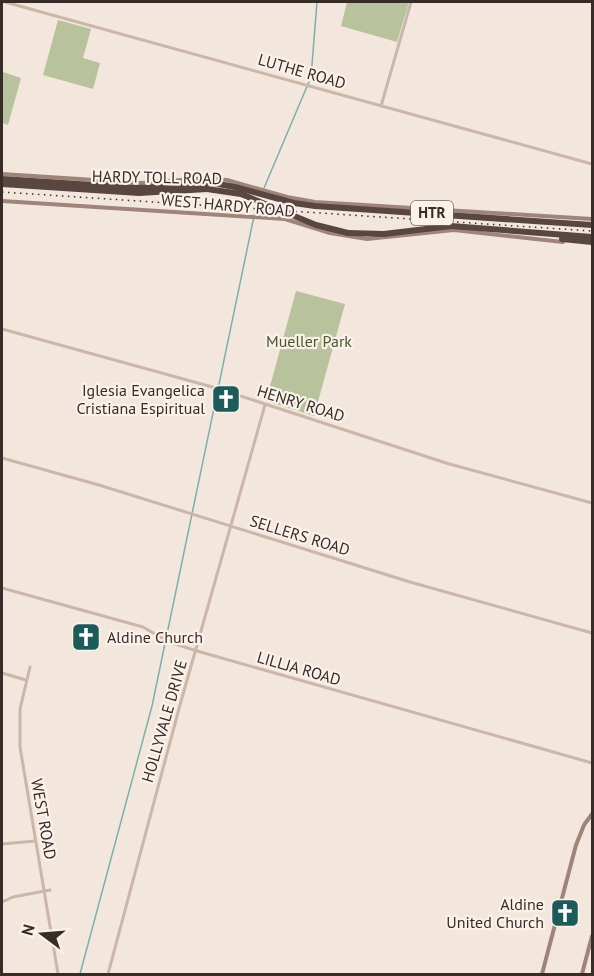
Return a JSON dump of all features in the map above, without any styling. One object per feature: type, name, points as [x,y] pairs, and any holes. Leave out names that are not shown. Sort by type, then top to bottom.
[{"type":"highway","name":"HARDY TOLL ROAD","points":[[2,182],[139,193],[207,189],[241,194],[316,225],[348,233],[384,234],[441,226],[526,232],[544,237],[592,241]]},
{"type":"highway","name":"HARDY TOLL ROAD","points":[[2,182],[138,188],[213,183],[315,206],[592,222]]},
{"type":"main road","points":[[2,174],[141,183],[208,178],[227,180],[300,200],[592,222]]},
{"type":"main road","name":"WEST HARDY ROAD","points":[[2,201],[294,220],[330,233],[367,239],[454,230],[592,241]]},
{"type":"main road","points":[[542,975],[576,845],[584,825],[592,814]]},
{"type":"main road","points":[[582,975],[592,936]]},
{"type":"street","name":"LUTHE ROAD","points":[[5,2],[592,164]]},
{"type":"street","points":[[381,106],[411,2]]},
{"type":"street","name":"HENRY ROAD","points":[[2,329],[216,388],[453,465],[592,503]]},
{"type":"street","name":"HOLLYVALE DRIVE","points":[[108,975],[180,705],[265,405]]},
{"type":"street","name":"SELLERS ROAD","points":[[2,458],[232,526],[410,582],[592,633]]},
{"type":"street","name":"LILLJA ROAD","points":[[2,588],[143,627],[168,642],[197,651],[592,763]]},
{"type":"street","name":"WEST ROAD","points":[[30,667],[20,714],[20,747],[58,975]]},
{"type":"street","points":[[2,673],[26,680]]},
{"type":"street","points":[[2,844],[35,841]]},
{"type":"street","points":[[2,902],[13,897],[50,890]]},
{"type":"green space","points":[[347,2],[409,2],[397,42],[341,26]]},
{"type":"green space","points":[[58,20],[91,29],[83,58],[100,63],[93,89],[43,75]]},
{"type":"green space","points":[[3,72],[21,78],[8,125],[2,123]]},
{"type":"green space","name":"Mueller Park","points":[[296,291],[345,304],[314,416],[266,401]]},
{"type":"waterway","points":[[264,188],[311,77],[317,2]]},
{"type":"waterway","points":[[80,974],[152,706],[258,204]]},
{"type":"railway","points":[[2,192],[592,231]]},
{"type":"place","name":"Iglesia Evangelica Cristiana Espiritual","points":[[226,399]]},
{"type":"place","name":"Aldine Church","points":[[86,637]]},
{"type":"place","name":"Aldine United Church","points":[[565,913]]}]
